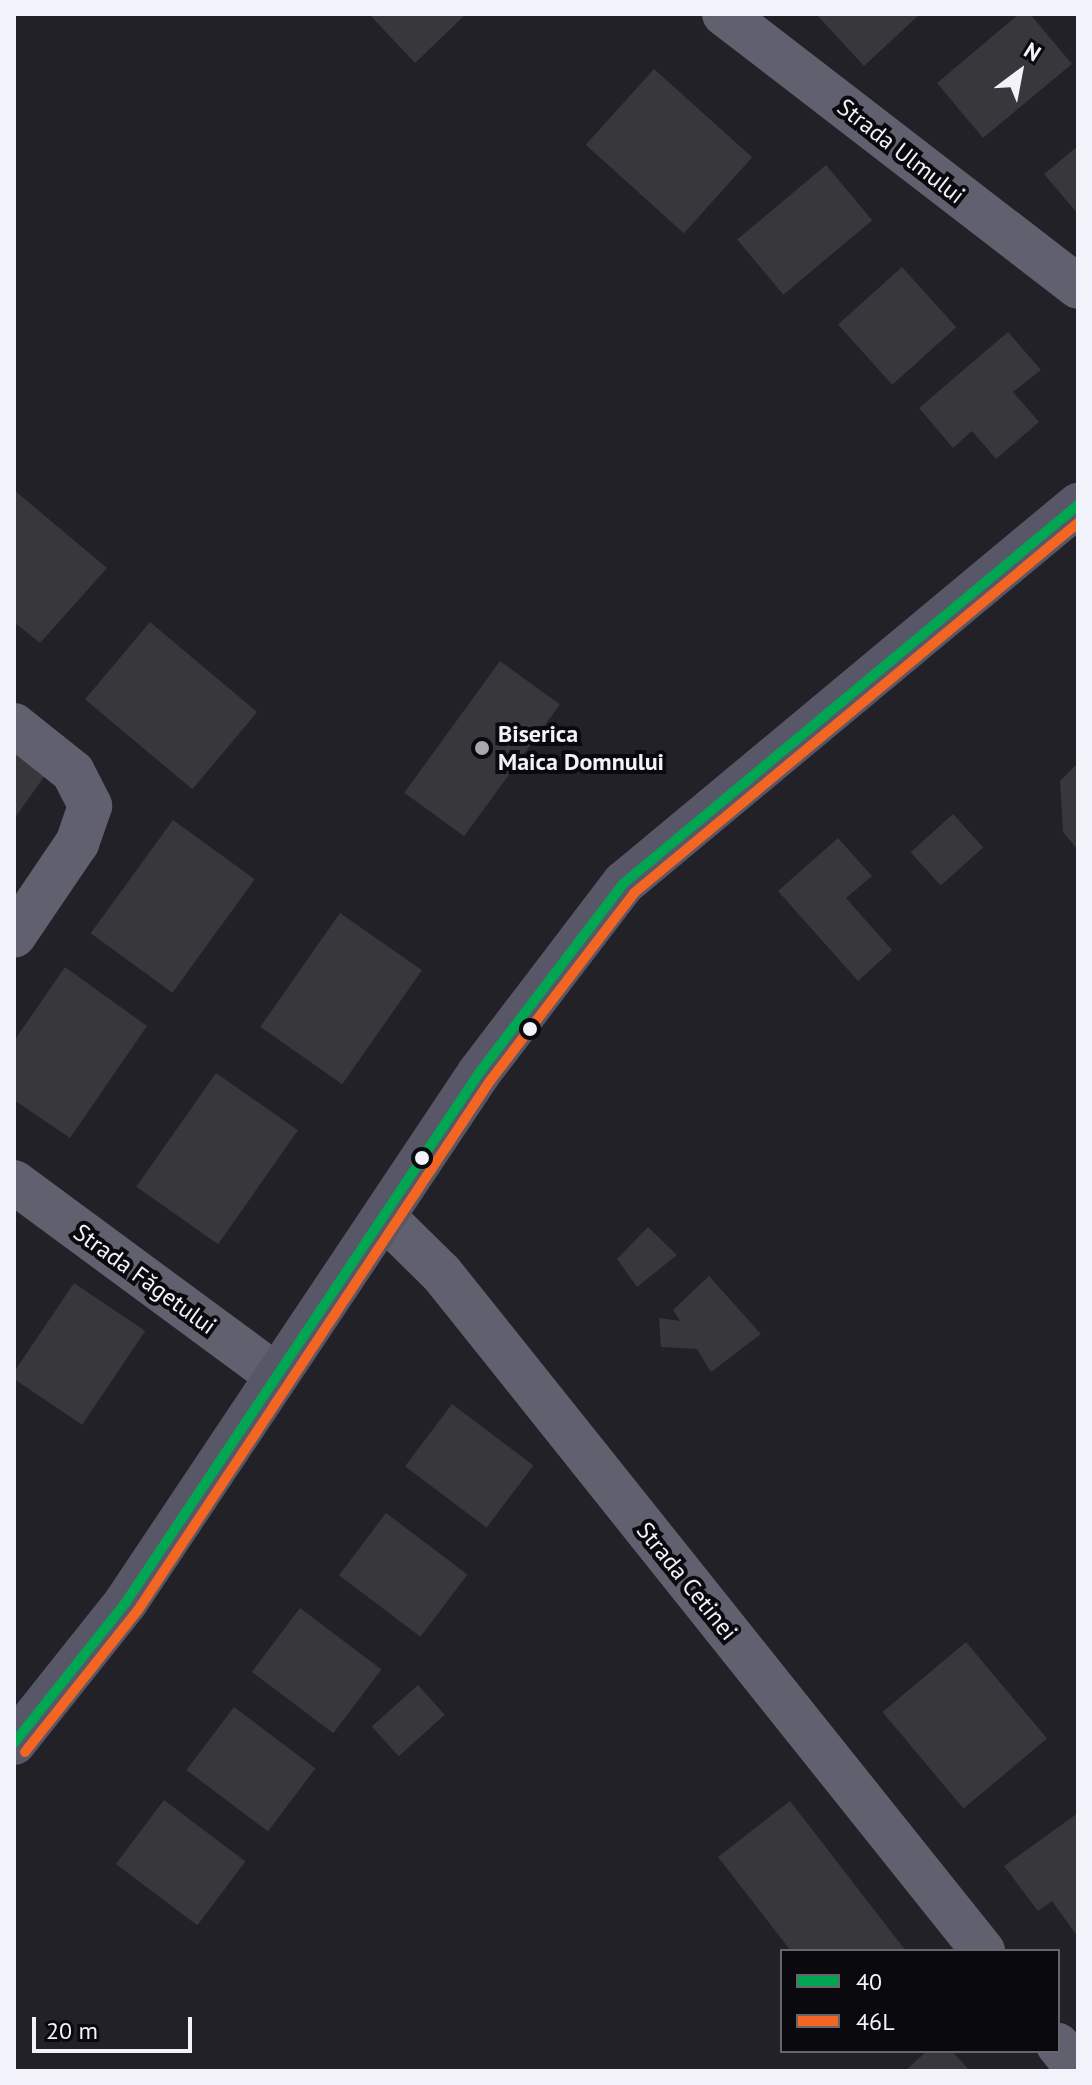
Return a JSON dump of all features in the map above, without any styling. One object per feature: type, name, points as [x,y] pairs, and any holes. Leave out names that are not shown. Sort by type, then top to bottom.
[{"type":"main road","points":[[14,1743],[126,1602],[527,1005],[624,883],[724,793],[1078,505]]},
{"type":"street","name":"Strada Ulmului","points":[[724,14],[1078,287]]},
{"type":"street","points":[[14,725],[73,772],[90,806],[77,843],[14,936]]},
{"type":"street","name":"Strada Făgetului","points":[[14,1182],[276,1375]]},
{"type":"street","name":"Strada Cetinei","points":[[384,1217],[442,1274],[981,1949]]},
{"type":"street","points":[[1060,2048],[1078,2070]]},
{"type":"building","points":[[369,14],[466,14],[415,63]]},
{"type":"building","points":[[816,14],[920,14],[864,66]]},
{"type":"building","points":[[1019,14],[1030,14],[1072,64],[983,138],[937,83]]},
{"type":"building","points":[[654,69],[752,157],[684,233],[586,145]]},
{"type":"building","points":[[1078,146],[1078,214],[1044,174]]},
{"type":"building","points":[[826,165],[872,220],[783,295],[737,240]]},
{"type":"building","points":[[902,267],[956,327],[892,385],[838,325]]},
{"type":"building","points":[[1008,332],[1041,370],[1013,392],[1039,422],[996,459],[972,431],[953,448],[919,408]]},
{"type":"building","points":[[14,490],[107,568],[40,643],[14,622]]},
{"type":"building","points":[[150,622],[257,712],[192,789],[85,699]]},
{"type":"building","name":"Biserica Maica Domnului","points":[[500,661],[560,704],[464,836],[404,793]]},
{"type":"building","points":[[14,750],[46,774],[14,819]]},
{"type":"building","points":[[1078,763],[1078,850],[1063,832],[1060,781]]},
{"type":"building","points":[[953,814],[983,847],[941,886],[911,852]]},
{"type":"building","points":[[173,820],[255,879],[172,993],[91,933]]},
{"type":"building","points":[[838,838],[872,876],[846,898],[892,950],[858,981],[778,891]]},
{"type":"building","points":[[340,913],[422,970],[342,1084],[260,1027]]},
{"type":"building","points":[[65,967],[147,1026],[70,1138],[14,1100],[14,1041]]},
{"type":"building","points":[[216,1073],[298,1130],[218,1244],[136,1187]]},
{"type":"building","points":[[648,1227],[677,1255],[637,1287],[617,1259]]},
{"type":"building","points":[[709,1276],[761,1334],[711,1372],[697,1349],[661,1347],[659,1318],[680,1321],[673,1310]]},
{"type":"building","points":[[74,1283],[145,1331],[82,1425],[14,1379],[14,1372]]},
{"type":"building","points":[[452,1404],[533,1465],[487,1528],[405,1466]]},
{"type":"building","points":[[386,1513],[467,1574],[421,1637],[339,1575]]},
{"type":"building","points":[[300,1608],[381,1669],[333,1733],[252,1672]]},
{"type":"building","points":[[966,1642],[1047,1739],[963,1809],[883,1712]]},
{"type":"building","points":[[418,1685],[445,1715],[399,1756],[372,1726]]},
{"type":"building","points":[[234,1707],[315,1768],[268,1831],[186,1770]]},
{"type":"building","points":[[164,1800],[245,1861],[197,1925],[116,1864]]},
{"type":"building","points":[[790,1801],[904,1949],[789,1949],[718,1857]]},
{"type":"building","points":[[1078,1813],[1078,1937],[1052,1901],[1038,1911],[1004,1866]]},
{"type":"building","points":[[925,2053],[954,2053],[970,2071],[905,2071]]},
{"type":"transit line","name":"40","points":[[14,1743],[126,1602],[479,1073],[624,883],[1078,505]]},
{"type":"transit line","name":"46L","points":[[25,1752],[138,1610],[490,1081],[634,893],[1078,523]]},
{"type":"place","name":"Biserica Maica Domnului","points":[[482,748]]}]
